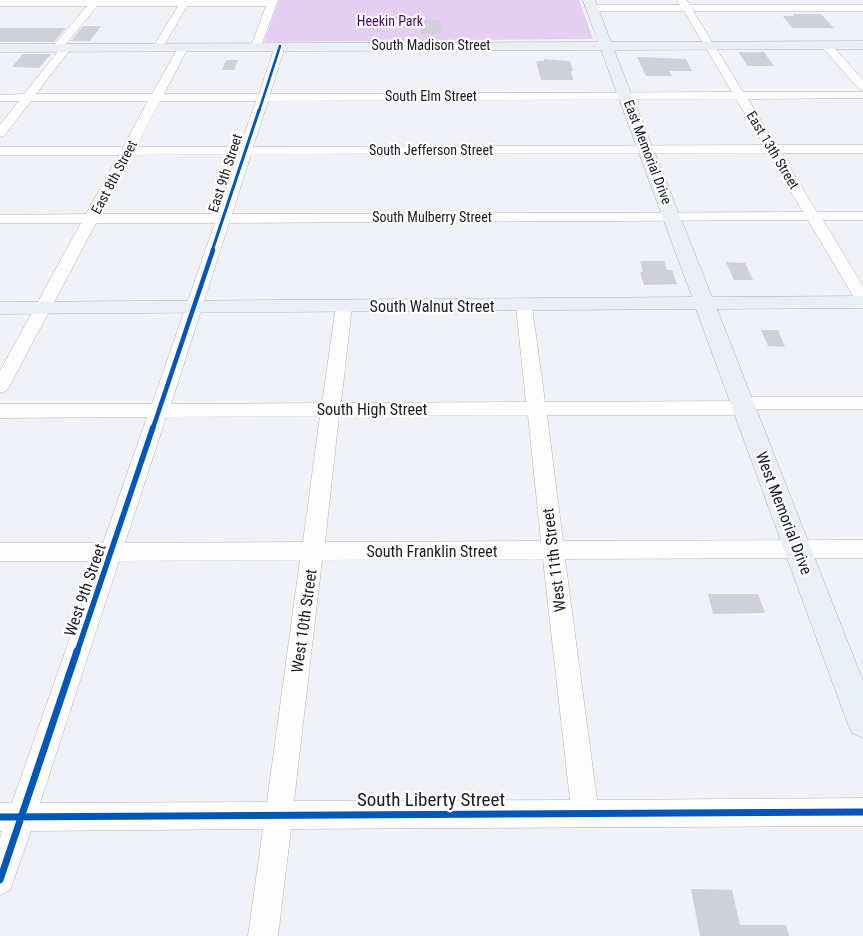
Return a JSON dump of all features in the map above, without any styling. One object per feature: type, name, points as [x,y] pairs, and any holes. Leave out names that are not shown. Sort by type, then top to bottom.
[{"type":"main road","name":"East Memorial Drive","points":[[591,4],[704,304]]},
{"type":"main road","name":"South Madison Street","points":[[0,48],[606,44],[863,45]]},
{"type":"main road","name":"South Walnut Street","points":[[0,308],[524,306],[863,301]]},
{"type":"main road","name":"West Memorial Drive","points":[[704,304],[863,722]]},
{"type":"street","points":[[0,133],[96,2]]},
{"type":"street","points":[[158,46],[185,2]]},
{"type":"street","points":[[2,3],[273,2],[256,46]]},
{"type":"street","points":[[591,4],[863,8]]},
{"type":"street","name":"East 13th Street","points":[[685,4],[863,301]]},
{"type":"street","points":[[826,45],[863,87]]},
{"type":"street","name":"East 8th Street","points":[[0,387],[184,46]]},
{"type":"street","name":"East 9th Street","points":[[194,307],[280,46]]},
{"type":"street","name":"South Elm Street","points":[[0,98],[863,95]]},
{"type":"street","name":"South Jefferson Street","points":[[0,152],[863,149]]},
{"type":"street","name":"South Mulberry Street","points":[[0,219],[863,216]]},
{"type":"street","name":"West 10th Street","points":[[263,936],[344,306]]},
{"type":"street","name":"West 11th Street","points":[[524,306],[585,814]]},
{"type":"street","name":"West 9th Street","points":[[0,880],[11,817],[111,552],[194,307]]},
{"type":"street","name":"South High Street","points":[[0,411],[536,409],[863,403]]},
{"type":"street","name":"South Franklin Street","points":[[0,552],[863,549]]},
{"type":"street","name":"South Liberty Street","points":[[11,817],[863,812]]},
{"type":"green space","name":"Heekin Park","points":[[279,0],[579,0],[593,39],[266,42],[264,41]]},
{"type":"building","points":[[793,14],[821,14],[834,28],[792,28],[783,16],[794,16]]},
{"type":"building","points":[[421,20],[440,20],[441,34],[421,34]]},
{"type":"building","points":[[83,26],[101,26],[90,41],[71,41]]},
{"type":"building","points":[[0,28],[66,28],[54,42],[0,42]]},
{"type":"building","points":[[738,52],[764,52],[774,66],[748,66]]},
{"type":"building","points":[[23,54],[51,54],[39,68],[12,67]]},
{"type":"building","points":[[637,57],[686,59],[692,71],[669,71],[672,76],[646,76]]},
{"type":"building","points":[[544,59],[570,61],[573,80],[541,80],[536,61],[544,61]]},
{"type":"building","points":[[226,60],[238,60],[234,70],[222,70]]},
{"type":"building","points":[[640,261],[664,261],[667,270],[672,270],[677,284],[644,285],[640,272],[643,272]]},
{"type":"building","points":[[726,262],[745,263],[753,280],[734,280]]},
{"type":"building","points":[[761,330],[778,330],[785,347],[768,346]]},
{"type":"building","points":[[708,594],[758,594],[765,613],[713,614]]},
{"type":"building","points":[[691,889],[732,890],[740,925],[786,925],[789,936],[700,936]]},
{"type":"cycle path","points":[[0,880],[194,307],[280,46]]},
{"type":"cycle path","points":[[0,817],[863,812]]}]
